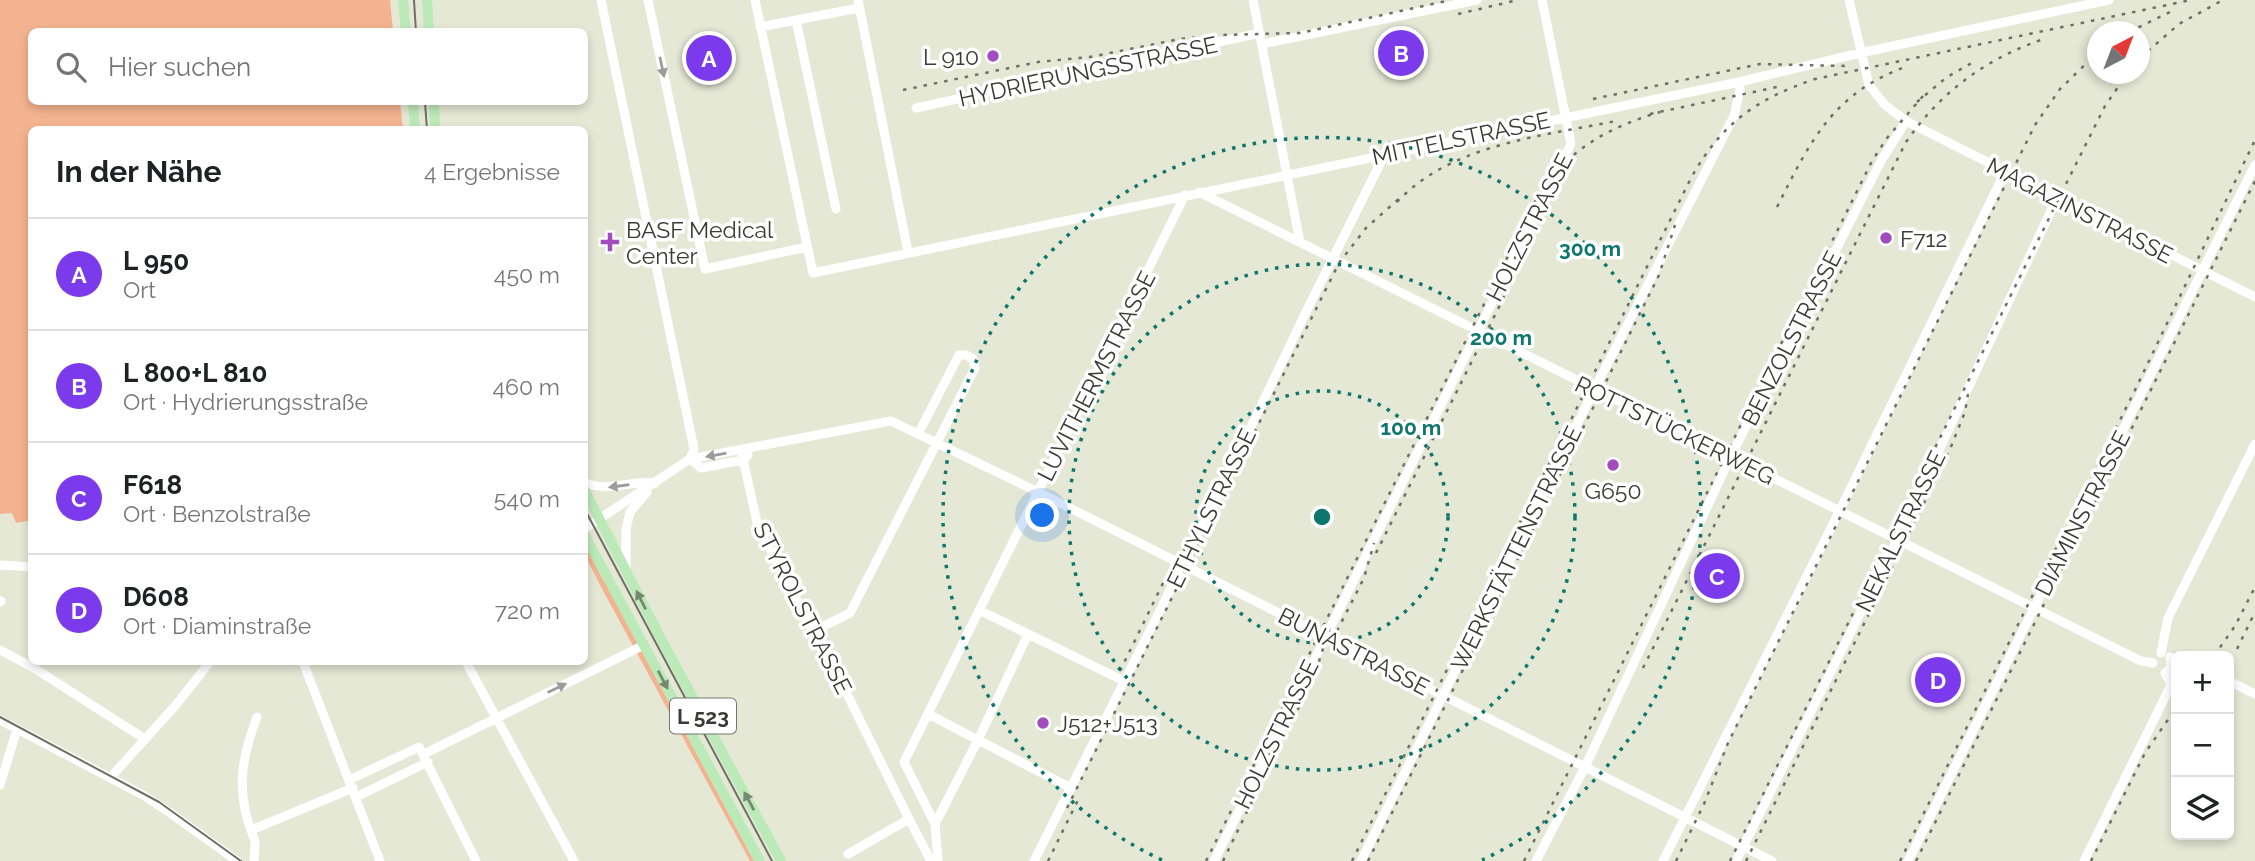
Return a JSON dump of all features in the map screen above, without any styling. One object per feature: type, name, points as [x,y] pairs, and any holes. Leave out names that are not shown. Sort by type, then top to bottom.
[{"type":"main road","points":[[403,0],[406,28]]},
{"type":"main road","points":[[427,0],[429,28]]},
{"type":"main road","points":[[413,105],[415,126]]},
{"type":"main road","points":[[434,105],[435,126]]},
{"type":"main road","name":"L 523","points":[[588,496],[781,861]]},
{"type":"main road","name":"L 523","points":[[588,539],[760,861]]},
{"type":"street","points":[[601,0],[694,449],[690,459]]},
{"type":"street","points":[[648,0],[705,269],[807,247],[755,0]]},
{"type":"street","points":[[1253,0],[1300,242]]},
{"type":"street","points":[[1262,44],[1477,0]]},
{"type":"street","name":"HOLZSTRASSE","points":[[1214,861],[1571,144],[1542,0]]},
{"type":"street","points":[[1849,0],[1869,85],[1874,93],[1906,121]]},
{"type":"street","name":"MITTELSTRASSE","points":[[807,247],[813,273],[1739,82],[1860,53],[2109,0]]},
{"type":"street","points":[[760,27],[858,4],[908,252]]},
{"type":"street","points":[[796,20],[836,209]]},
{"type":"street","name":"HYDRIERUNGSSTRASSE","points":[[916,108],[1260,33]]},
{"type":"street","name":"WERKSTÄTTENSTRASSE","points":[[1361,861],[1594,390],[1734,116],[1740,90],[1739,82]]},
{"type":"street","name":"MAGAZINSTRASSE","points":[[1906,121],[2255,297]]},
{"type":"street","name":"BENZOLSTRASSE","points":[[1536,861],[1585,767],[1731,456],[1881,161],[1906,121]]},
{"type":"street","name":"ETHYLSTRASSE","points":[[1034,861],[1385,154]]},
{"type":"street","name":"DIAMINSTRASSE","points":[[1908,861],[2255,165]]},
{"type":"street","points":[[1662,861],[1839,512],[2005,172]]},
{"type":"street","name":"ROTTSTÜCKERWEG","points":[[1199,192],[1839,512],[2141,661],[2153,663]]},
{"type":"street","name":"LUVITHERMSTRASSE","points":[[938,861],[934,824],[904,762],[1185,195]]},
{"type":"street","name":"NEKALSTRASSE","points":[[1736,861],[1897,540],[2057,198]]},
{"type":"street","points":[[814,631],[850,613],[975,368],[974,359],[960,355],[955,361],[918,434]]},
{"type":"street","points":[[588,528],[690,459],[742,455],[757,447],[891,421],[936,443]]},
{"type":"street","name":"BUNASTRASSE","points":[[936,443],[1772,861]]},
{"type":"street","points":[[2165,673],[2171,668],[2168,618],[2255,444]]},
{"type":"street","name":"STYROLSTRASSE","points":[[742,455],[758,527],[909,819]]},
{"type":"street","points":[[588,483],[610,488],[640,482],[655,483]]},
{"type":"street","points":[[626,571],[626,529],[630,512],[655,483]]},
{"type":"street","points":[[0,565],[28,567]]},
{"type":"street","points":[[979,610],[1124,681]]},
{"type":"street","points":[[934,824],[978,740],[1028,634]]},
{"type":"street","points":[[251,830],[353,789],[644,645]]},
{"type":"street","points":[[0,650],[28,665]]},
{"type":"street","points":[[2084,861],[2171,685],[2165,673],[2157,671],[2154,658],[2169,656]]},
{"type":"street","points":[[28,665],[145,739]]},
{"type":"street","points":[[110,778],[207,665]]},
{"type":"street","points":[[304,665],[380,861]]},
{"type":"street","points":[[468,665],[574,861]]},
{"type":"street","points":[[2234,684],[2255,694]]},
{"type":"street","points":[[928,714],[1071,788]]},
{"type":"street","points":[[254,861],[255,842],[241,790],[242,765],[257,717]]},
{"type":"street","points":[[0,720],[169,812],[237,861]]},
{"type":"street","points":[[0,785],[17,729]]},
{"type":"street","points":[[353,789],[424,754]]},
{"type":"street","points":[[424,754],[476,861]]},
{"type":"street","points":[[848,854],[909,819],[931,861]]},
{"type":"shaded area","points":[[0,0],[390,0],[393,28],[28,28],[28,105],[400,105],[403,126],[28,126],[28,521],[16,523],[12,513],[0,514]]},
{"type":"shaded area","points":[[588,550],[754,861],[750,861],[588,561]]},
{"type":"tram line","points":[[414,0],[416,28]]},
{"type":"tram line","points":[[425,105],[427,126]]},
{"type":"tram line","points":[[588,516],[772,861]]},
{"type":"tram line","points":[[0,717],[159,802],[241,861]]},
{"type":"railway","points":[[903,90],[1038,62],[1090,57],[1180,39],[1300,33],[1451,0]]},
{"type":"railway","points":[[1458,14],[1518,0]]},
{"type":"railway","points":[[1352,861],[1691,178],[1728,128],[1775,95],[1815,79],[2191,0]]},
{"type":"railway","points":[[2150,49],[2179,24],[2223,0]]},
{"type":"railway","points":[[2150,22],[2174,10]]},
{"type":"railway","points":[[1643,668],[1906,142],[1935,107],[1968,78],[2005,55],[2047,38]]},
{"type":"railway","points":[[1917,102],[1947,77],[1977,60]]},
{"type":"railway","points":[[1676,861],[1704,804],[1728,743],[2035,125],[2060,89],[2087,63]]},
{"type":"railway","points":[[1593,99],[1760,64],[1847,66]]},
{"type":"railway","points":[[1777,207],[1813,141],[1841,106],[1880,78],[1905,67]]},
{"type":"railway","points":[[1730,861],[2105,106],[2120,84]]},
{"type":"railway","points":[[1650,114],[1777,87]]},
{"type":"railway","points":[[1524,861],[1872,161],[1887,138],[1923,96]]},
{"type":"railway","points":[[1206,861],[1538,196],[1562,166],[1591,142],[1624,125],[1660,112]]},
{"type":"railway","points":[[1397,202],[1419,182],[1471,155],[1499,145],[1616,121]]},
{"type":"railway","points":[[1900,861],[2136,388],[2255,140]]},
{"type":"railway","points":[[1916,861],[2255,181]]},
{"type":"railway","points":[[1067,808],[1339,263],[1366,228],[1403,195]]},
{"type":"railway","points":[[1368,861],[1659,275],[1675,225]]},
{"type":"railway","points":[[1376,553],[1502,301],[1517,250]]},
{"type":"railway","points":[[1746,861],[1946,459],[1965,412],[1968,394]]},
{"type":"railway","points":[[1120,671],[1165,579],[1195,533]]},
{"type":"railway","points":[[1337,631],[1364,578],[1374,543]]},
{"type":"railway","points":[[2218,651],[2235,626],[2255,587]]},
{"type":"railway","points":[[2237,649],[2255,612]]},
{"type":"railway","points":[[1293,719],[1314,677],[1330,627]]},
{"type":"railway","points":[[2091,861],[2145,753],[2172,714]]},
{"type":"railway","points":[[1223,861],[1258,789],[1274,742]]},
{"type":"railway","points":[[1048,861],[1078,800]]},
{"type":"place","name":"L 800+L 810","points":[[1401,53]]},
{"type":"place","name":"L 910","points":[[993,56]]},
{"type":"place","name":"L 950","points":[[709,58]]},
{"type":"place","name":"F712","points":[[1886,238]]},
{"type":"place","name":"BASF Medical Center","points":[[610,242]]},
{"type":"place","name":"G650","points":[[1613,465]]},
{"type":"place","name":"F618","points":[[1717,576]]},
{"type":"place","name":"D608","points":[[1938,680]]},
{"type":"place","name":"J512+J513","points":[[1043,723]]}]
